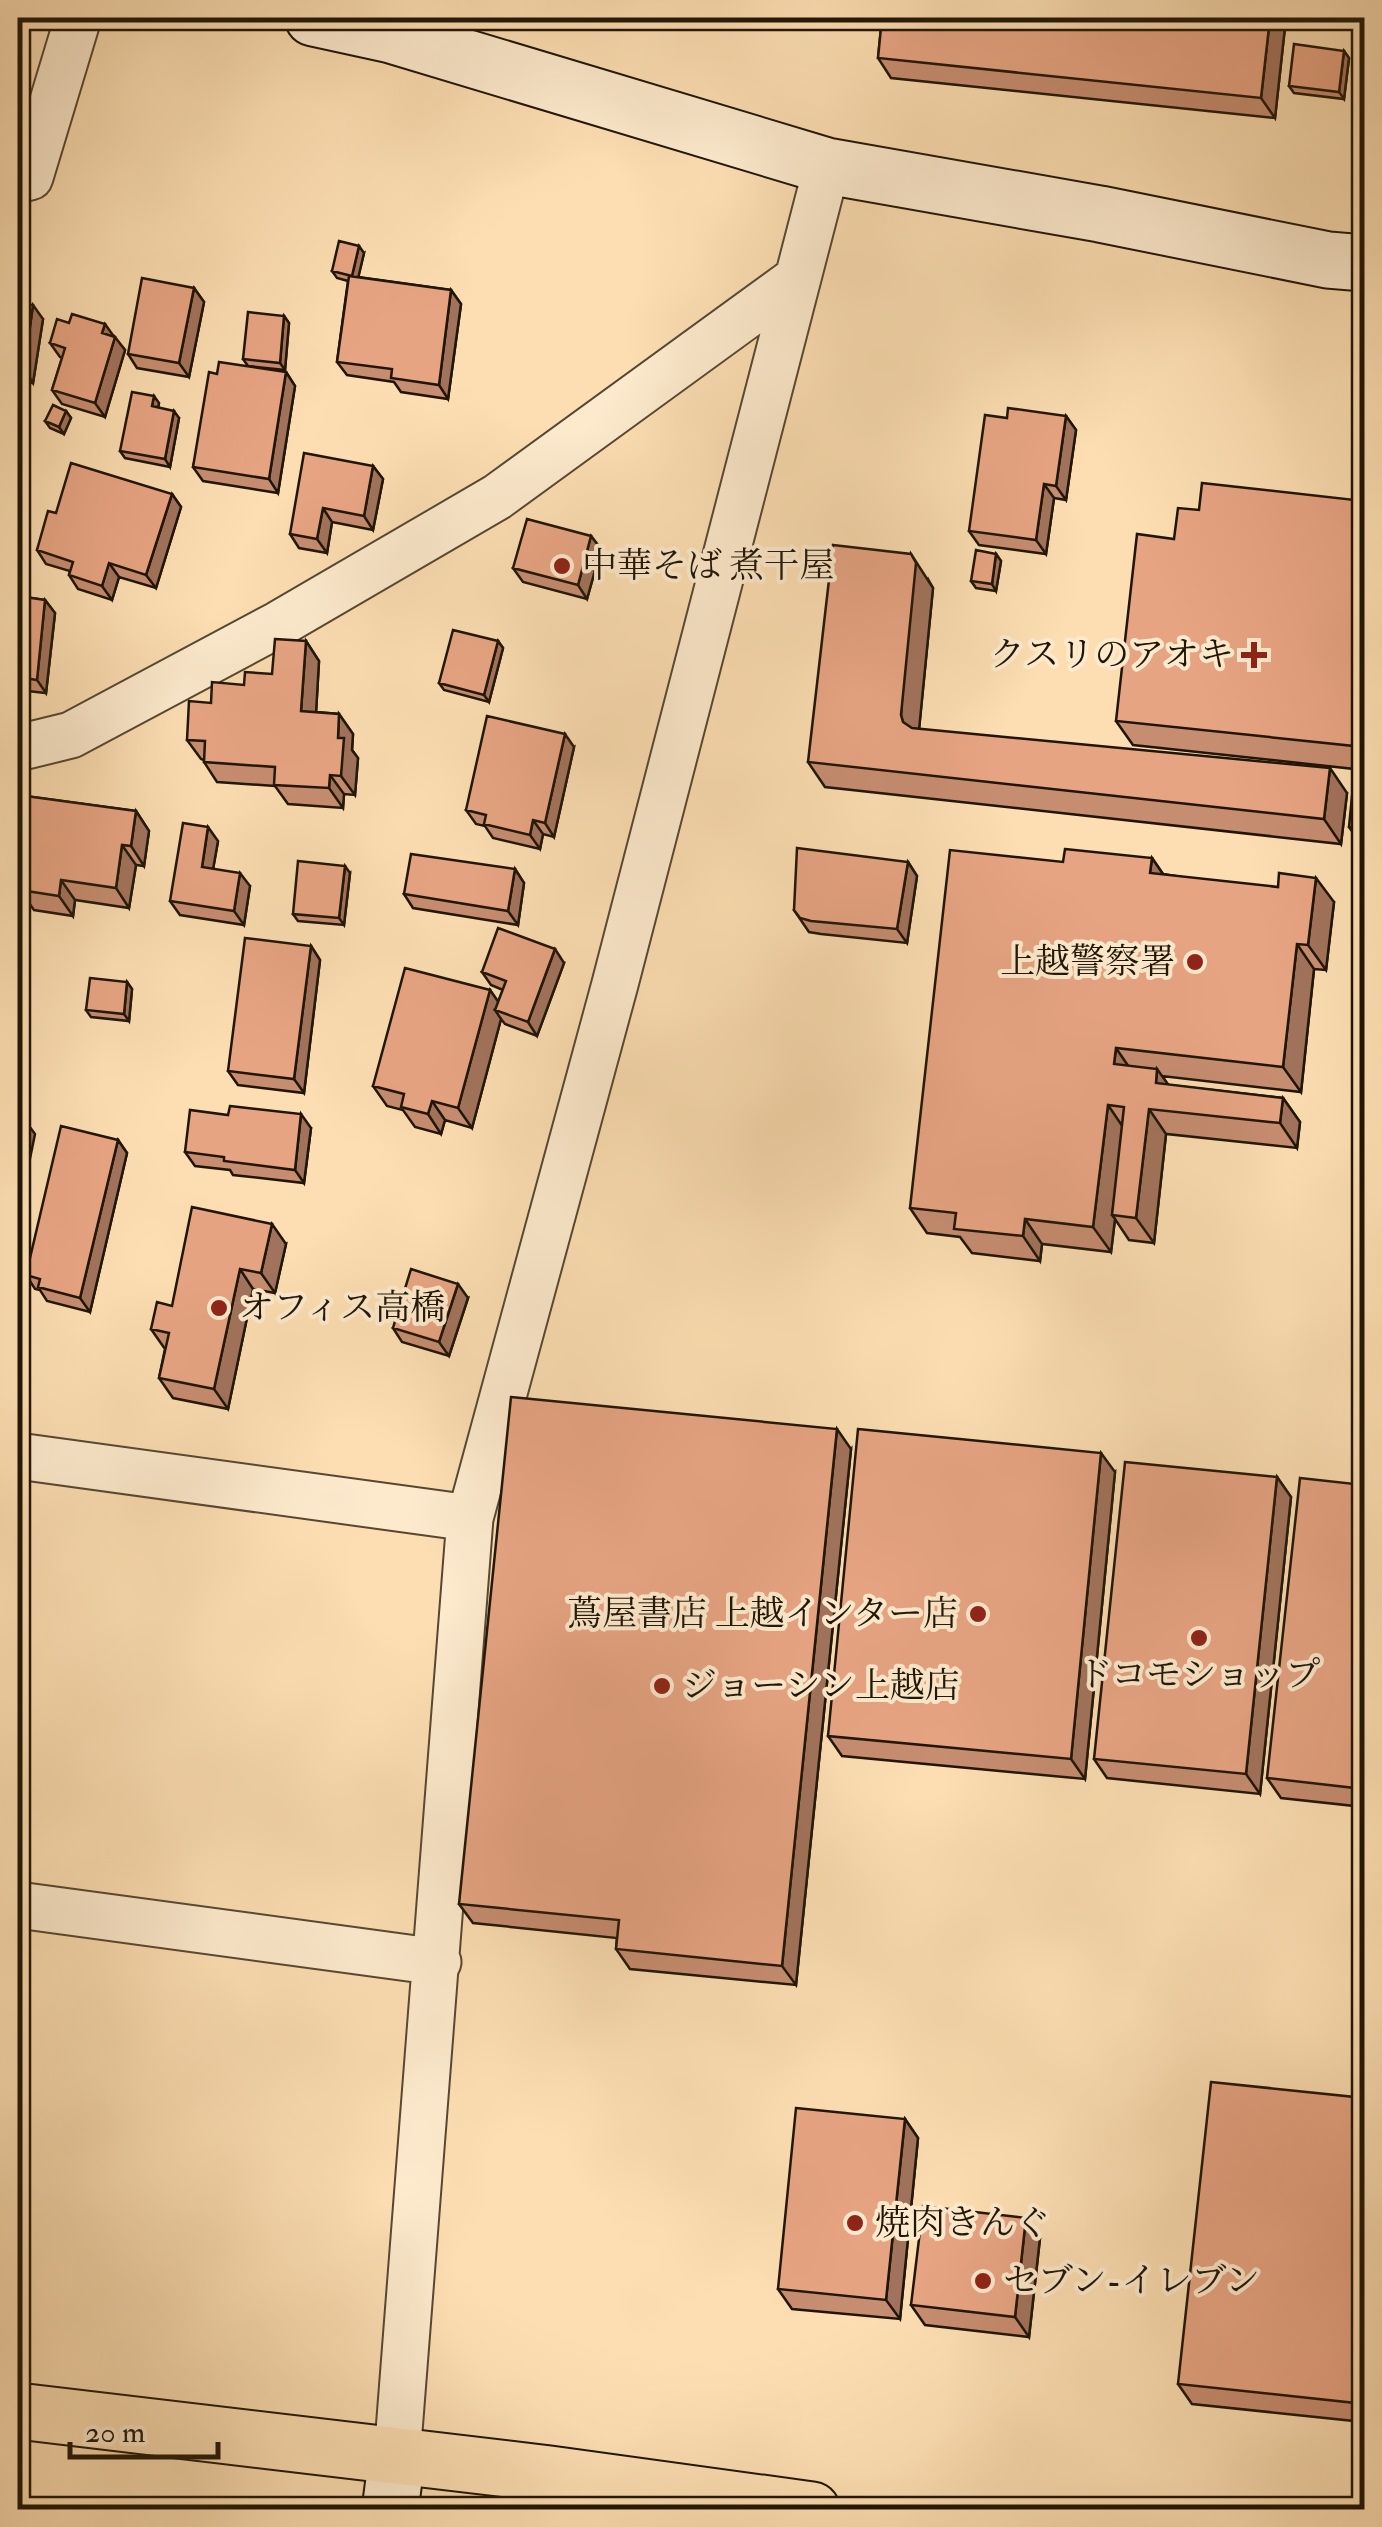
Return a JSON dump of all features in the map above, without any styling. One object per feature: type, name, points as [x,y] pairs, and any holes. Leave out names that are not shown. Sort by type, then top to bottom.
[{"type":"main road","points":[[18,2411],[394,2484],[812,2510]]},
{"type":"street","points":[[18,180],[30,176],[78,18]]},
{"type":"street","points":[[313,18],[392,26],[826,166],[1100,214],[1328,260],[1364,263]]},
{"type":"street","points":[[394,2484],[470,1518],[615,984],[826,166]]},
{"type":"street","points":[[18,748],[71,735],[279,624],[497,498],[794,281]]},
{"type":"street","points":[[18,1456],[470,1518]]},
{"type":"street","points":[[18,1905],[438,1962]]},
{"type":"building","points":[[882,18],[1270,18],[1261,98],[878,58]]},
{"type":"building","points":[[1294,44],[1344,51],[1339,92],[1289,86]]},
{"type":"building","points":[[339,241],[359,246],[352,276],[332,271]]},
{"type":"building","points":[[349,276],[451,290],[439,385],[391,378],[392,369],[337,362]]},
{"type":"building","points":[[142,278],[194,288],[179,363],[128,354]]},
{"type":"building","points":[[18,303],[33,305],[24,369],[18,368]]},
{"type":"building","points":[[248,312],[284,316],[280,363],[243,359]]},
{"type":"building","points":[[72,314],[105,324],[102,333],[115,337],[95,403],[52,390],[65,348],[50,343],[57,319],[69,323]]},
{"type":"building","points":[[219,362],[286,372],[269,479],[193,467],[209,372],[217,374]]},
{"type":"building","points":[[132,392],[154,396],[152,406],[174,411],[165,459],[120,451]]},
{"type":"building","points":[[53,405],[66,411],[59,427],[45,421]]},
{"type":"building","points":[[1008,408],[1066,416],[1056,486],[1044,484],[1036,540],[969,531],[985,415],[1007,418]]},
{"type":"building","points":[[304,453],[373,466],[364,516],[323,508],[317,539],[290,534]]},
{"type":"building","points":[[71,463],[172,494],[146,575],[109,563],[102,586],[69,575],[73,562],[37,550],[48,511],[56,513]]},
{"type":"building","name":"クスリのアオキ","points":[[1202,483],[1364,501],[1364,747],[1116,721],[1137,534],[1174,539],[1178,508],[1199,510]]},
{"type":"building","name":"中華そば 煮干屋","points":[[527,519],[591,536],[578,585],[513,568]]},
{"type":"building","points":[[833,545],[911,554],[916,563],[901,715],[912,728],[1330,768],[1324,819],[808,762]]},
{"type":"building","points":[[976,550],[996,554],[992,584],[971,581]]},
{"type":"building","points":[[18,596],[45,600],[37,680],[18,677]]},
{"type":"building","points":[[453,630],[498,641],[484,695],[439,683]]},
{"type":"building","points":[[275,639],[306,641],[301,711],[339,714],[338,738],[344,738],[341,776],[330,775],[329,788],[274,785],[275,767],[204,762],[205,741],[187,740],[189,701],[211,703],[212,682],[244,685],[245,672],[272,674]]},
{"type":"building","points":[[487,716],[565,734],[545,823],[533,820],[530,835],[484,824],[486,815],[466,810]]},
{"type":"building","points":[[1353,786],[1364,787],[1364,829],[1349,827]]},
{"type":"building","points":[[18,795],[136,811],[131,846],[122,845],[116,888],[61,880],[59,896],[20,890]]},
{"type":"building","points":[[183,823],[208,827],[202,867],[240,873],[234,911],[170,901]]},
{"type":"building","points":[[797,848],[908,862],[897,929],[800,918],[794,910]]},
{"type":"building","points":[[1065,849],[1152,858],[1150,873],[1278,887],[1279,873],[1316,878],[1308,945],[1297,944],[1283,1067],[1116,1048],[1114,1064],[1157,1069],[1156,1083],[1283,1098],[1280,1123],[1149,1109],[1136,1218],[1112,1215],[1124,1107],[1108,1105],[1093,1227],[1025,1219],[1023,1236],[954,1229],[956,1213],[910,1208],[950,850],[1063,862]]},
{"type":"building","points":[[411,854],[515,869],[508,911],[404,894]]},
{"type":"building","points":[[298,861],[345,866],[339,918],[293,914]]},
{"type":"building","points":[[498,928],[555,949],[528,1022],[495,1010],[506,981],[482,972]]},
{"type":"building","points":[[245,938],[311,946],[294,1079],[228,1071]]},
{"type":"building","points":[[405,968],[490,990],[458,1108],[432,1101],[428,1114],[401,1107],[404,1094],[373,1086]]},
{"type":"building","points":[[90,978],[127,982],[124,1014],[86,1010]]},
{"type":"building","points":[[230,1106],[301,1114],[295,1170],[185,1152],[190,1110],[228,1115]]},
{"type":"building","points":[[61,1126],[118,1140],[80,1298],[38,1287],[40,1279],[26,1275]]},
{"type":"building","name":"オフィス高橋","points":[[192,1207],[272,1224],[261,1273],[240,1269],[214,1389],[159,1378],[169,1333],[151,1329],[157,1302],[172,1306]]},
{"type":"building","points":[[411,1269],[458,1284],[439,1342],[393,1328]]},
{"type":"building","name":"ジョーシン上越店","points":[[511,1397],[837,1429],[782,1966],[616,1949],[619,1920],[459,1904]]},
{"type":"building","name":"蔦屋書店 上越インター店","points":[[858,1429],[1101,1453],[1071,1759],[828,1736]]},
{"type":"building","name":"ドコモショップ","points":[[1125,1462],[1277,1477],[1246,1774],[1094,1759]]},
{"type":"building","points":[[1300,1478],[1364,1485],[1364,1789],[1267,1778]]},
{"type":"building","points":[[1211,2082],[1364,2098],[1364,2326],[1356,2403],[1178,2384]]},
{"type":"building","name":"焼肉きんぐ","points":[[796,2108],[905,2119],[886,2300],[778,2289]]},
{"type":"building","name":"セブン-イレブン","points":[[923,2206],[1026,2218],[1015,2317],[911,2305]]},
{"type":"place","name":"中華そば 煮干屋","points":[[562,566]]},
{"type":"place","name":"クスリのアオキ","points":[[1254,655]]},
{"type":"place","name":"上越警察署","points":[[1195,962]]},
{"type":"place","name":"オフィス高橋","points":[[219,1308]]},
{"type":"place","name":"蔦屋書店 上越インター店","points":[[978,1614]]},
{"type":"place","name":"ドコモショップ","points":[[1199,1638]]},
{"type":"place","name":"ジョーシン上越店","points":[[662,1686]]},
{"type":"place","name":"焼肉きんぐ","points":[[855,2223]]},
{"type":"place","name":"セブン-イレブン","points":[[983,2281]]}]
